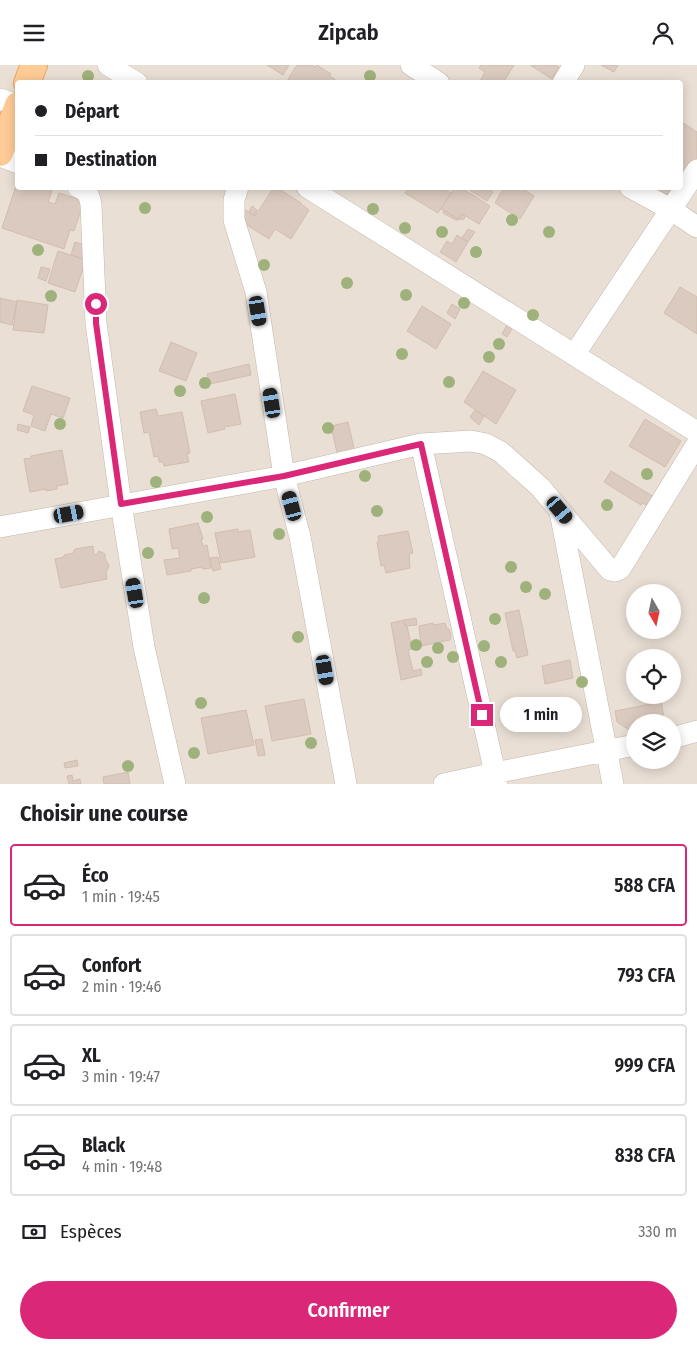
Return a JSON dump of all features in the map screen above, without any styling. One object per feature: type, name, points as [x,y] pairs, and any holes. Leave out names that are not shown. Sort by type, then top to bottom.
[{"type":"main road","points":[[28,80],[34,65]]},
{"type":"main road","points":[[0,155],[15,111]]},
{"type":"street","points":[[108,65],[132,80]]},
{"type":"street","points":[[411,65],[434,80]]},
{"type":"street","points":[[565,80],[574,65]]},
{"type":"street","points":[[0,99],[15,104]]},
{"type":"street","points":[[0,155],[15,162]]},
{"type":"street","points":[[574,355],[697,170]]},
{"type":"street","points":[[85,190],[91,204],[96,323],[121,504],[144,647],[175,784]]},
{"type":"street","points":[[237,190],[234,200],[234,220],[256,292],[284,476],[300,537],[346,784]]},
{"type":"street","points":[[312,190],[697,432]]},
{"type":"street","points":[[635,190],[670,209],[697,227]]},
{"type":"street","points":[[0,527],[284,476],[421,444],[471,441],[486,444],[501,452],[540,487],[610,570],[615,571],[620,569],[697,444]]},
{"type":"street","points":[[421,444],[496,778]]},
{"type":"street","points":[[560,510],[613,784]]},
{"type":"street","points":[[681,735],[697,731]]},
{"type":"street","points":[[444,784],[496,778],[626,747]]},
{"type":"shaded area","points":[[0,65],[697,65],[697,784],[0,784]]},
{"type":"building","points":[[267,65],[289,65],[283,75]]},
{"type":"building","points":[[297,65],[312,65],[315,67],[317,65],[335,79],[290,80],[288,79]]},
{"type":"building","points":[[481,65],[514,65],[505,80],[481,80],[485,72],[479,68]]},
{"type":"building","points":[[530,65],[555,65],[559,67],[552,79]]},
{"type":"building","points":[[601,65],[618,65],[614,72]]},
{"type":"building","points":[[683,123],[697,132],[697,158],[683,182]]},
{"type":"building","points":[[15,189],[50,190],[52,191],[48,202],[55,204],[59,193],[84,201],[74,231],[70,230],[64,249],[2,228]]},
{"type":"building","points":[[272,190],[281,190],[309,210],[291,239],[275,229],[269,239],[236,218],[242,208],[255,216]]},
{"type":"building","points":[[407,190],[446,190],[451,193],[438,213],[405,193]]},
{"type":"building","points":[[453,190],[464,190],[490,206],[479,224],[462,214],[458,219],[441,209]]},
{"type":"building","points":[[470,190],[490,190],[493,192],[487,201]]},
{"type":"building","points":[[502,190],[525,190],[534,196],[520,219],[495,203]]},
{"type":"building","points":[[656,190],[678,190],[675,195],[665,196]]},
{"type":"building","points":[[252,206],[257,210],[254,216],[249,212]]},
{"type":"building","points":[[444,210],[458,219],[462,214],[465,216],[464,219],[456,220],[443,213]]},
{"type":"building","points":[[468,229],[475,232],[468,242],[462,238]]},
{"type":"building","points":[[457,235],[468,242],[456,262],[440,252],[447,241],[452,244]]},
{"type":"building","points":[[75,242],[88,246],[85,259],[71,255]]},
{"type":"building","points":[[58,251],[86,260],[75,292],[48,283]]},
{"type":"building","points":[[41,267],[50,269],[46,281],[38,278]]},
{"type":"building","points":[[680,287],[697,297],[697,334],[664,313]]},
{"type":"building","points":[[0,298],[17,302],[12,325],[0,322]]},
{"type":"building","points":[[17,300],[48,305],[44,333],[13,330]]},
{"type":"building","points":[[452,304],[460,309],[455,319],[447,313]]},
{"type":"building","points":[[422,306],[451,324],[436,349],[407,331]]},
{"type":"building","points":[[507,325],[512,329],[507,337],[502,334]]},
{"type":"building","points":[[171,342],[197,353],[186,381],[159,371]]},
{"type":"building","points":[[249,364],[251,375],[210,384],[207,374]]},
{"type":"building","points":[[483,371],[516,390],[496,424],[464,402]]},
{"type":"building","points":[[32,386],[70,398],[63,418],[51,414],[45,431],[31,426],[34,415],[23,411]]},
{"type":"building","points":[[235,394],[241,424],[224,427],[225,429],[208,433],[201,401]]},
{"type":"building","points":[[156,409],[158,416],[182,412],[190,453],[187,454],[189,462],[164,466],[163,462],[159,462],[158,456],[154,457],[149,432],[144,433],[140,412]]},
{"type":"building","points":[[475,410],[484,416],[479,425],[470,417]]},
{"type":"building","points":[[645,419],[681,441],[665,467],[629,446]]},
{"type":"building","points":[[348,422],[355,453],[338,457],[331,426]]},
{"type":"building","points":[[18,424],[30,427],[28,433],[17,430]]},
{"type":"building","points":[[62,450],[68,484],[57,486],[57,489],[30,492],[24,459]]},
{"type":"building","points":[[611,471],[659,500],[653,509],[643,503],[641,505],[604,482]]},
{"type":"building","points":[[198,523],[203,546],[207,545],[211,568],[203,569],[202,567],[167,575],[164,560],[180,558],[178,548],[172,549],[169,529]]},
{"type":"building","points":[[238,529],[238,532],[250,530],[255,557],[221,563],[215,533]]},
{"type":"building","points":[[408,531],[413,553],[409,554],[410,568],[386,573],[384,565],[381,566],[377,542],[379,542],[378,536]]},
{"type":"building","points":[[93,546],[94,554],[96,555],[99,551],[105,554],[109,566],[106,572],[107,579],[61,588],[55,559],[73,553],[75,549]]},
{"type":"building","points":[[218,557],[221,569],[213,571],[210,558]]},
{"type":"building","points":[[519,610],[528,655],[517,658],[515,651],[513,651],[505,613]]},
{"type":"building","points":[[416,618],[417,625],[405,626],[404,620]]},
{"type":"building","points":[[404,620],[412,649],[408,650],[413,671],[421,669],[422,675],[401,680],[391,623]]},
{"type":"building","points":[[433,623],[434,625],[445,623],[451,635],[450,640],[421,646],[419,626]]},
{"type":"building","points":[[570,660],[573,678],[545,684],[542,666]]},
{"type":"building","points":[[304,699],[311,734],[272,741],[265,706]]},
{"type":"building","points":[[651,704],[661,704],[663,714],[626,714],[626,728],[617,722],[615,711]]},
{"type":"building","points":[[246,710],[254,745],[208,754],[201,718]]},
{"type":"building","points":[[262,739],[265,755],[258,756],[255,740]]},
{"type":"building","points":[[77,760],[78,766],[65,768],[64,763]]},
{"type":"building","points":[[128,772],[130,784],[104,784],[103,777]]},
{"type":"building","points":[[72,775],[73,781],[80,779],[81,784],[69,784],[67,776]]},
{"type":"route","points":[[96,304],[96,323],[121,504],[284,476],[421,444],[482,715]]}]
